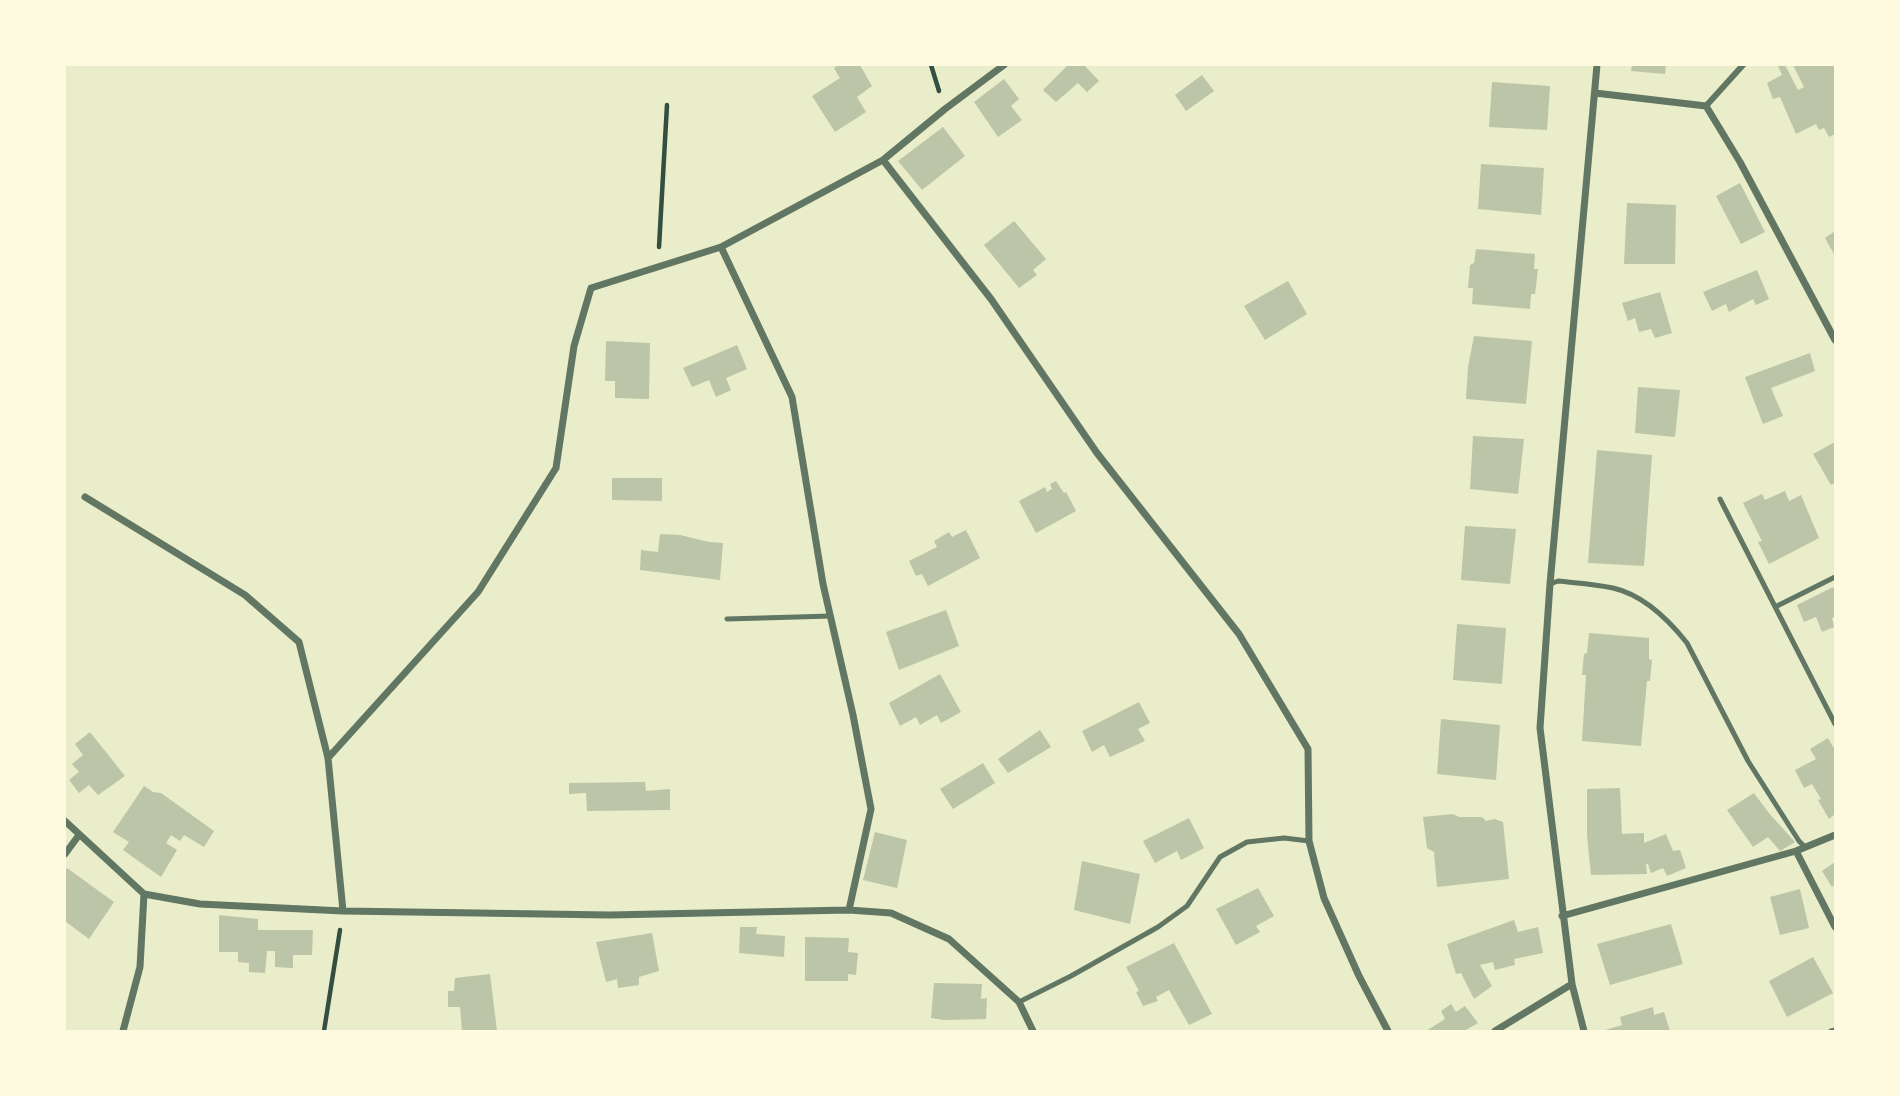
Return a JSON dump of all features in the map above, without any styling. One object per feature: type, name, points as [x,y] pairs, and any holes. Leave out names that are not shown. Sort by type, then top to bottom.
[{"type":"street","points":[[328,758],[478,592],[556,468],[574,346],[592,288],[721,247],[883,160],[1004,65]]},
{"type":"street","points":[[1584,1031],[1572,984],[1562,916],[1540,728],[1550,584],[1597,65]]},
{"type":"street","points":[[1706,106],[1743,65]]},
{"type":"street","points":[[1595,93],[1706,106]]},
{"type":"street","points":[[1706,106],[1740,162],[1835,340]]},
{"type":"street","points":[[883,160],[991,299],[1097,453],[1238,634],[1308,749],[1309,841],[1324,898],[1359,976],[1388,1031]]},
{"type":"street","points":[[721,247],[792,397],[823,584],[853,715],[870,809],[849,910]]},
{"type":"street","points":[[85,498],[245,595],[299,642],[328,758],[343,911]]},
{"type":"street","points":[[65,821],[144,894],[200,904],[343,911],[610,915],[849,910],[891,913],[949,939],[1019,1002],[1033,1031]]},
{"type":"street","points":[[65,854],[79,835]]},
{"type":"street","points":[[1562,916],[1796,851],[1835,835]]},
{"type":"street","points":[[1796,851],[1835,927]]},
{"type":"street","points":[[123,1031],[140,967],[144,894]]},
{"type":"street","points":[[1495,1031],[1572,984]]},
{"type":"lane","points":[[1720,499],[1835,724]]},
{"type":"lane","points":[[1775,607],[1835,577]]},
{"type":"lane","points":[[1550,584],[1558,581],[1614,588],[1635,596],[1674,626],[1686,643],[1748,761],[1805,847]]},
{"type":"lane","points":[[727,619],[831,617]]},
{"type":"lane","points":[[1019,1002],[1158,927],[1187,906],[1220,857],[1247,842],[1284,838],[1309,841]]},
{"type":"path","points":[[658,267],[667,105]]},
{"type":"path","points":[[324,1031],[343,911]]},
{"type":"building","points":[[838,65],[860,65],[872,86],[857,97],[866,112],[835,132],[812,96],[840,78],[834,68]]},
{"type":"building","points":[[1068,65],[1084,65],[1099,81],[1087,92],[1078,83],[1056,102],[1043,90]]},
{"type":"building","points":[[1632,65],[1666,65],[1665,74],[1631,71]]},
{"type":"building","points":[[1785,65],[1798,90],[1804,87],[1793,65],[1835,65],[1835,134],[1829,137],[1824,128],[1819,130],[1816,124],[1796,134],[1780,97],[1773,99],[1767,83],[1782,75],[1778,66]]},
{"type":"building","points":[[1202,75],[1214,91],[1186,111],[1175,95]]},
{"type":"building","points":[[1004,79],[1019,99],[1011,106],[1022,120],[998,137],[974,102]]},
{"type":"building","points":[[1492,82],[1550,86],[1547,130],[1489,127]]},
{"type":"building","points":[[943,127],[965,156],[922,190],[898,161]]},
{"type":"building","points":[[1481,164],[1544,168],[1541,215],[1478,209]]},
{"type":"building","points":[[1740,183],[1765,232],[1741,244],[1716,196]]},
{"type":"building","points":[[1627,203],[1676,205],[1675,264],[1624,264]]},
{"type":"building","points":[[1014,221],[1046,259],[1033,270],[1037,275],[1019,288],[984,245]]},
{"type":"building","points":[[1835,231],[1835,256],[1825,238]]},
{"type":"building","points":[[1476,249],[1535,254],[1534,269],[1538,269],[1530,309],[1472,304],[1473,288],[1468,288],[1470,265],[1474,263]]},
{"type":"building","points":[[1757,270],[1769,299],[1756,305],[1753,299],[1729,312],[1726,304],[1712,311],[1703,292]]},
{"type":"building","points":[[1288,281],[1307,314],[1265,340],[1244,306]]},
{"type":"building","points":[[1660,292],[1672,333],[1655,338],[1651,329],[1639,332],[1635,318],[1628,321],[1622,303]]},
{"type":"building","points":[[1474,336],[1532,341],[1526,404],[1466,399]]},
{"type":"building","points":[[606,341],[650,343],[649,399],[615,398],[615,381],[605,381]]},
{"type":"building","points":[[737,345],[747,369],[726,378],[731,390],[716,397],[709,380],[692,387],[683,368]]},
{"type":"building","points":[[1810,353],[1815,371],[1771,388],[1783,416],[1763,424],[1745,377]]},
{"type":"building","points":[[1638,387],[1680,390],[1675,437],[1635,433]]},
{"type":"building","points":[[1473,436],[1524,439],[1518,494],[1470,489]]},
{"type":"building","points":[[1835,442],[1835,483],[1831,485],[1813,454]]},
{"type":"building","points":[[1597,450],[1652,455],[1644,566],[1588,563]]},
{"type":"building","points":[[612,478],[662,478],[662,501],[612,500]]},
{"type":"building","points":[[1056,481],[1064,493],[1066,492],[1076,511],[1036,533],[1019,501],[1045,487],[1047,492],[1052,489],[1050,484]]},
{"type":"building","points":[[1785,491],[1789,501],[1801,495],[1819,538],[1769,564],[1758,542],[1762,541],[1743,503],[1762,494],[1765,500]]},
{"type":"building","points":[[1465,526],[1516,529],[1510,584],[1461,580]]},
{"type":"building","points":[[966,530],[980,558],[928,586],[922,574],[916,576],[909,561],[937,547],[934,541],[949,532],[952,537]]},
{"type":"building","points":[[660,534],[723,543],[720,580],[640,570],[641,550],[658,552]]},
{"type":"building","points":[[1833,587],[1834,627],[1822,632],[1816,617],[1804,622],[1797,605]]},
{"type":"building","points":[[946,610],[959,646],[899,670],[886,632]]},
{"type":"building","points":[[1457,624],[1506,628],[1502,684],[1453,680]]},
{"type":"building","points":[[1589,633],[1649,638],[1649,659],[1652,660],[1650,681],[1647,681],[1641,746],[1582,741],[1586,675],[1582,675]]},
{"type":"building","points":[[940,674],[961,712],[941,723],[937,715],[920,725],[916,717],[900,726],[889,703]]},
{"type":"building","points":[[1139,702],[1150,723],[1138,729],[1145,741],[1110,757],[1104,745],[1092,752],[1082,731]]},
{"type":"building","points":[[1441,719],[1500,725],[1496,780],[1437,774]]},
{"type":"building","points":[[1040,730],[1051,747],[1008,773],[998,759]]},
{"type":"building","points":[[90,732],[125,776],[98,795],[89,785],[79,793],[69,780],[79,772],[72,764],[83,755],[75,744]]},
{"type":"building","points":[[1828,738],[1835,750],[1835,814],[1829,819],[1812,784],[1804,788],[1795,770],[1816,759],[1810,749]]},
{"type":"building","points":[[983,763],[995,783],[953,809],[940,789]]},
{"type":"building","points":[[645,782],[646,791],[670,789],[670,810],[587,811],[586,793],[569,794],[569,783]]},
{"type":"building","points":[[144,786],[153,792],[161,793],[214,831],[204,847],[184,835],[180,841],[171,835],[166,843],[177,850],[161,877],[123,850],[129,842],[113,832]]},
{"type":"building","points":[[1620,788],[1622,834],[1644,833],[1644,843],[1666,834],[1673,851],[1680,850],[1686,868],[1667,876],[1663,868],[1651,873],[1646,864],[1647,874],[1591,875],[1587,836],[1587,789]]},
{"type":"building","points":[[1754,793],[1795,842],[1780,851],[1768,837],[1753,847],[1727,810]]},
{"type":"building","points":[[1453,814],[1503,822],[1509,879],[1437,887],[1434,852],[1427,848],[1423,817]]},
{"type":"building","points":[[1189,818],[1204,848],[1181,860],[1177,851],[1155,863],[1143,841]]},
{"type":"building","points":[[875,832],[907,840],[897,888],[863,880]]},
{"type":"building","points":[[1082,861],[1140,874],[1130,924],[1074,910]]},
{"type":"building","points":[[1835,862],[1835,884],[1832,887],[1822,871]]},
{"type":"building","points":[[67,868],[114,902],[89,939],[65,921]]},
{"type":"building","points":[[1258,888],[1274,916],[1256,926],[1260,932],[1236,945],[1216,909]]},
{"type":"building","points":[[1800,889],[1809,928],[1780,935],[1770,897]]},
{"type":"building","points":[[219,915],[258,919],[258,930],[313,930],[312,955],[293,955],[293,968],[275,967],[275,951],[267,951],[265,973],[249,972],[249,963],[238,962],[238,952],[219,952]]},
{"type":"building","points":[[1514,920],[1518,932],[1538,927],[1543,953],[1514,959],[1515,965],[1495,970],[1493,962],[1480,965],[1492,986],[1474,999],[1461,973],[1456,974],[1447,944]]},
{"type":"building","points":[[1671,924],[1683,964],[1610,985],[1597,944]]},
{"type":"building","points":[[740,927],[757,927],[756,934],[785,936],[784,957],[739,953]]},
{"type":"building","points":[[652,933],[659,971],[639,977],[639,985],[618,988],[617,979],[606,982],[596,942]]},
{"type":"building","points":[[805,937],[849,938],[848,952],[858,953],[856,975],[848,974],[848,981],[805,981]]},
{"type":"building","points":[[1174,943],[1212,1014],[1189,1025],[1169,990],[1156,997],[1158,1001],[1143,1006],[1136,992],[1139,991],[1126,967]]},
{"type":"building","points":[[1813,957],[1833,993],[1787,1017],[1769,981]]},
{"type":"building","points":[[490,974],[497,1031],[462,1031],[460,1007],[448,1007],[448,991],[454,991],[455,978]]},
{"type":"building","points":[[934,983],[982,984],[981,999],[987,998],[986,1019],[931,1018]]},
{"type":"building","points":[[1451,1004],[1456,1012],[1465,1006],[1478,1023],[1464,1031],[1426,1031],[1445,1019],[1441,1011]]},
{"type":"building","points":[[1653,1007],[1654,1015],[1664,1012],[1670,1031],[1602,1031],[1622,1025],[1620,1017]]}]
